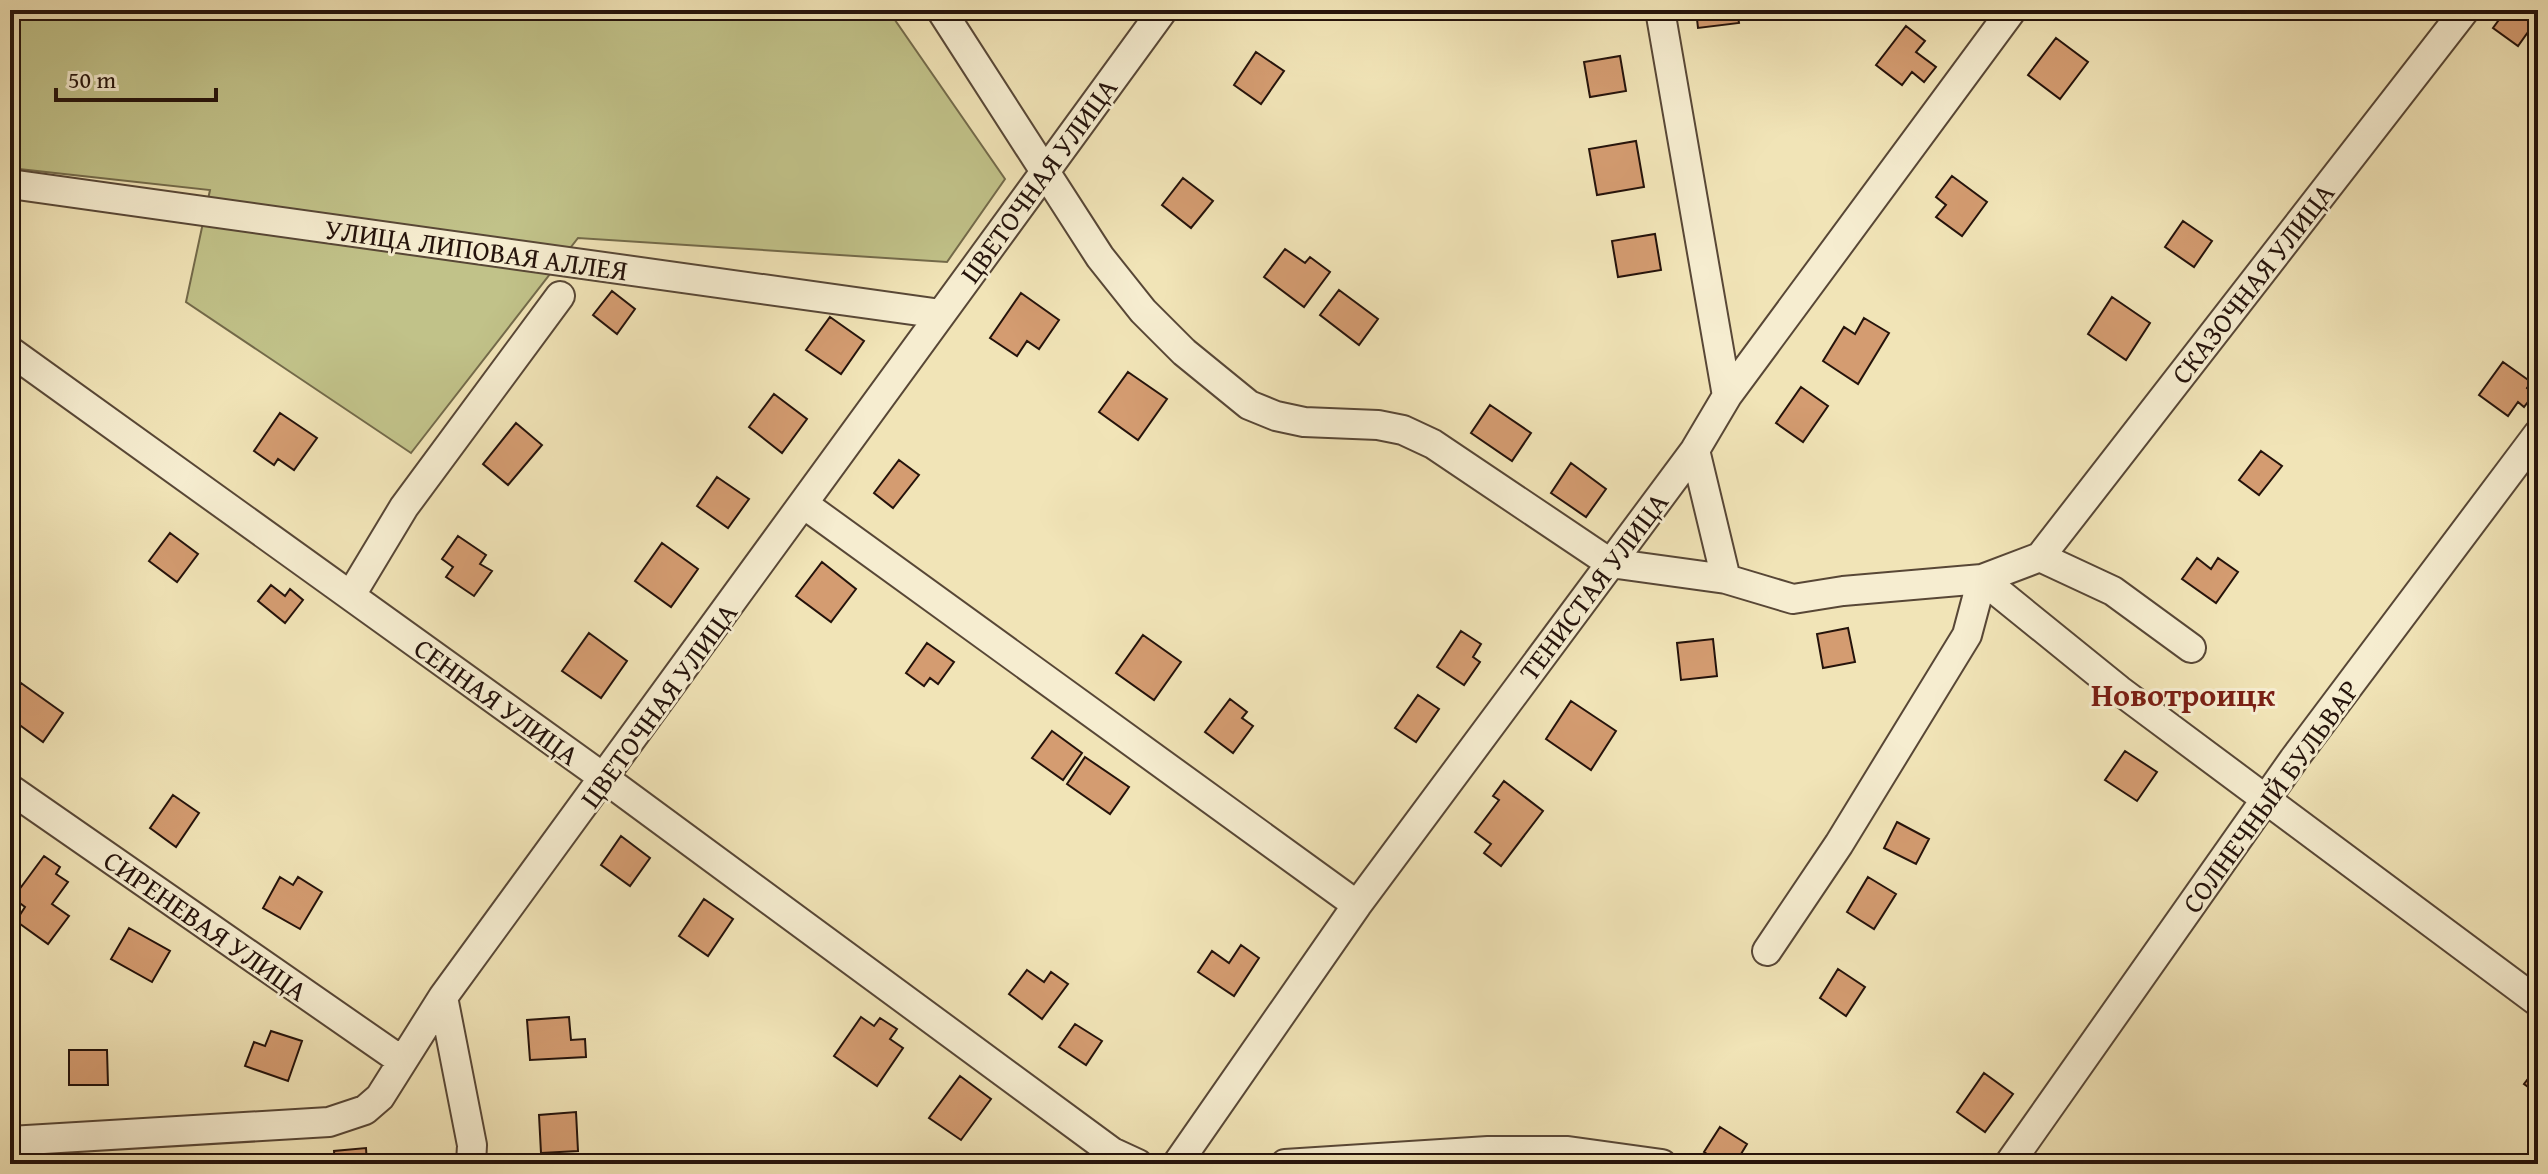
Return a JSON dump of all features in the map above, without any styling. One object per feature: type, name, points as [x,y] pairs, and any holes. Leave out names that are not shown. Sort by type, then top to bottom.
[{"type":"street","points":[[941,10],[1100,257],[1143,311],[1184,352],[1249,405],[1304,422],[1378,425],[1403,430],[1433,444],[1610,563],[1726,579],[1793,599],[1843,591],[1982,579],[2040,557],[2113,591],[2191,648]]},
{"type":"street","name":"ЦВЕТОЧНАЯ УЛИЦА","points":[[10,1141],[348,1119],[380,1097],[443,997],[805,505],[1044,170],[1163,10]]},
{"type":"street","points":[[1660,10],[1727,396]]},
{"type":"street","name":"ТЕНИСТАЯ УЛИЦА","points":[[1177,1164],[1357,905],[1695,450],[1727,396],[2012,10]]},
{"type":"street","name":"СКАЗОЧНАЯ УЛИЦА","points":[[2040,557],[2465,10]]},
{"type":"street","name":"УЛИЦА ЛИПОВАЯ АЛЛЕЯ","points":[[10,184],[941,314]]},
{"type":"street","points":[[351,595],[404,507],[560,296]]},
{"type":"street","name":"СЕННАЯ УЛИЦА","points":[[10,351],[604,778],[1112,1152],[1138,1164]]},
{"type":"street","name":"СОЛНЕЧНЫЙ БУЛЬВАР","points":[[2009,1164],[2266,799],[2538,434]]},
{"type":"street","points":[[1695,450],[1726,579]]},
{"type":"street","points":[[805,505],[1357,905]]},
{"type":"street","points":[[1982,579],[2119,690],[2538,1002]]},
{"type":"street","points":[[1767,951],[1839,844],[1967,635],[1982,579]]},
{"type":"street","name":"СИРЕНЕВАЯ УЛИЦА","points":[[10,789],[402,1061]]},
{"type":"street","points":[[443,997],[472,1145],[471,1164]]},
{"type":"street","points":[[1285,1164],[1568,1151],[1662,1164]]},
{"type":"green space","points":[[10,10],[888,10],[1005,179],[947,262],[578,238],[411,453],[186,302],[210,190],[10,168]]},
{"type":"building","points":[[1696,10],[1737,10],[1739,23],[1698,28]]},
{"type":"building","points":[[2506,10],[2538,10],[2538,18],[2518,46],[2493,28]]},
{"type":"building","points":[[1906,26],[1925,41],[1916,52],[1936,67],[1924,82],[1912,72],[1902,85],[1876,65]]},
{"type":"building","points":[[2056,38],[2088,62],[2060,99],[2028,75]]},
{"type":"building","points":[[1256,52],[1284,71],[1261,104],[1234,85]]},
{"type":"building","points":[[1620,56],[1626,91],[1590,97],[1584,62]]},
{"type":"building","points":[[1636,141],[1644,187],[1597,195],[1589,149]]},
{"type":"building","points":[[1952,176],[1987,202],[1962,236],[1936,217],[1946,205],[1936,197]]},
{"type":"building","points":[[1183,178],[1213,201],[1191,228],[1162,205]]},
{"type":"building","points":[[2183,221],[2212,241],[2194,267],[2165,247]]},
{"type":"building","points":[[1655,234],[1661,270],[1618,277],[1612,241]]},
{"type":"building","points":[[1285,249],[1305,263],[1310,257],[1330,272],[1304,307],[1264,277]]},
{"type":"building","points":[[1339,290],[1378,319],[1359,345],[1320,315]]},
{"type":"building","points":[[612,291],[635,309],[617,334],[593,315]]},
{"type":"building","points":[[1021,293],[1059,320],[1039,349],[1027,341],[1017,356],[990,338]]},
{"type":"building","points":[[2112,297],[2150,323],[2126,360],[2088,334]]},
{"type":"building","points":[[830,317],[864,341],[841,374],[806,350]]},
{"type":"building","points":[[1864,318],[1889,333],[1858,384],[1823,361],[1844,327],[1855,334]]},
{"type":"building","points":[[2503,362],[2531,382],[2527,388],[2534,394],[2524,407],[2518,402],[2508,416],[2479,395]]},
{"type":"building","points":[[1128,372],[1167,399],[1138,440],[1099,412]]},
{"type":"building","points":[[1801,387],[1828,406],[1803,442],[1776,423]]},
{"type":"building","points":[[774,394],[807,419],[782,453],[749,427]]},
{"type":"building","points":[[1490,405],[1531,433],[1512,461],[1471,433]]},
{"type":"building","points":[[280,413],[317,438],[294,470],[278,459],[274,465],[254,451]]},
{"type":"building","points":[[516,423],[542,445],[508,485],[483,464]]},
{"type":"building","points":[[2261,451],[2282,466],[2259,495],[2239,480]]},
{"type":"building","points":[[899,460],[919,475],[893,508],[874,493]]},
{"type":"building","points":[[1571,463],[1606,489],[1586,517],[1551,493]]},
{"type":"building","points":[[717,477],[749,499],[728,528],[697,506]]},
{"type":"building","points":[[170,533],[198,554],[177,582],[149,561]]},
{"type":"building","points":[[458,536],[486,555],[480,564],[492,571],[474,596],[446,577],[453,567],[442,559]]},
{"type":"building","points":[[662,543],[698,569],[671,607],[635,581]]},
{"type":"building","points":[[2197,558],[2211,569],[2218,558],[2238,572],[2216,603],[2182,579]]},
{"type":"building","points":[[822,562],[856,589],[831,622],[796,596]]},
{"type":"building","points":[[271,585],[285,596],[290,589],[303,600],[285,623],[258,601]]},
{"type":"building","points":[[1848,628],[1855,662],[1823,668],[1817,634]]},
{"type":"building","points":[[1461,631],[1481,644],[1473,657],[1480,662],[1464,685],[1437,667]]},
{"type":"building","points":[[589,633],[627,661],[601,698],[562,671]]},
{"type":"building","points":[[1143,635],[1181,662],[1154,700],[1116,673]]},
{"type":"building","points":[[1713,639],[1717,676],[1681,680],[1677,643]]},
{"type":"building","points":[[927,643],[954,662],[938,684],[930,678],[924,686],[906,673]]},
{"type":"building","points":[[21,683],[63,713],[43,742],[10,718],[10,699]]},
{"type":"building","points":[[1418,695],[1439,709],[1416,742],[1395,728]]},
{"type":"building","points":[[1230,699],[1247,712],[1242,718],[1253,726],[1233,753],[1205,732]]},
{"type":"building","points":[[1571,701],[1616,731],[1591,770],[1546,739]]},
{"type":"building","points":[[1052,731],[1082,753],[1063,780],[1032,758]]},
{"type":"building","points":[[2125,751],[2157,772],[2137,801],[2105,780]]},
{"type":"building","points":[[1085,757],[1129,787],[1110,814],[1067,784]]},
{"type":"building","points":[[1504,781],[1543,811],[1501,866],[1484,853],[1491,844],[1475,832],[1499,800],[1493,796]]},
{"type":"building","points":[[173,795],[199,813],[176,847],[150,828]]},
{"type":"building","points":[[1897,822],[1929,839],[1916,864],[1884,848]]},
{"type":"building","points":[[621,836],[650,858],[630,886],[601,865]]},
{"type":"building","points":[[44,856],[60,867],[56,874],[68,882],[52,904],[69,916],[48,944],[16,921],[25,907],[13,898]]},
{"type":"building","points":[[280,877],[293,885],[298,877],[322,892],[300,929],[263,908]]},
{"type":"building","points":[[1868,877],[1896,894],[1874,929],[1847,912]]},
{"type":"building","points":[[704,899],[733,919],[708,956],[679,936]]},
{"type":"building","points":[[129,928],[170,951],[152,982],[111,959]]},
{"type":"building","points":[[1241,945],[1259,958],[1234,996],[1198,972],[1212,951],[1229,963]]},
{"type":"building","points":[[1838,969],[1865,987],[1846,1016],[1820,998]]},
{"type":"building","points":[[1027,970],[1044,982],[1051,972],[1068,984],[1042,1019],[1009,994]]},
{"type":"building","points":[[569,1017],[571,1040],[585,1039],[586,1057],[530,1060],[527,1020]]},
{"type":"building","points":[[861,1017],[874,1026],[880,1018],[897,1029],[890,1039],[903,1048],[877,1086],[834,1056]]},
{"type":"building","points":[[1075,1024],[1102,1041],[1086,1065],[1059,1047]]},
{"type":"building","points":[[271,1031],[302,1041],[288,1081],[245,1066],[254,1042],[265,1046]]},
{"type":"building","points":[[69,1050],[107,1050],[108,1085],[69,1085]]},
{"type":"building","points":[[2538,1066],[2538,1094],[2524,1084]]},
{"type":"building","points":[[1984,1073],[2013,1094],[1985,1132],[1957,1112]]},
{"type":"building","points":[[960,1076],[991,1099],[961,1140],[929,1118]]},
{"type":"building","points":[[576,1112],[578,1151],[541,1153],[539,1115]]},
{"type":"building","points":[[1720,1127],[1747,1144],[1735,1164],[1723,1164],[1704,1152]]},
{"type":"building","points":[[366,1148],[367,1164],[335,1164],[334,1151]]},
{"type":"building","points":[[280,1156],[280,1164],[248,1164],[248,1158]]},
{"type":"district","name":"Новотроицк","points":[[2183,694]]}]
